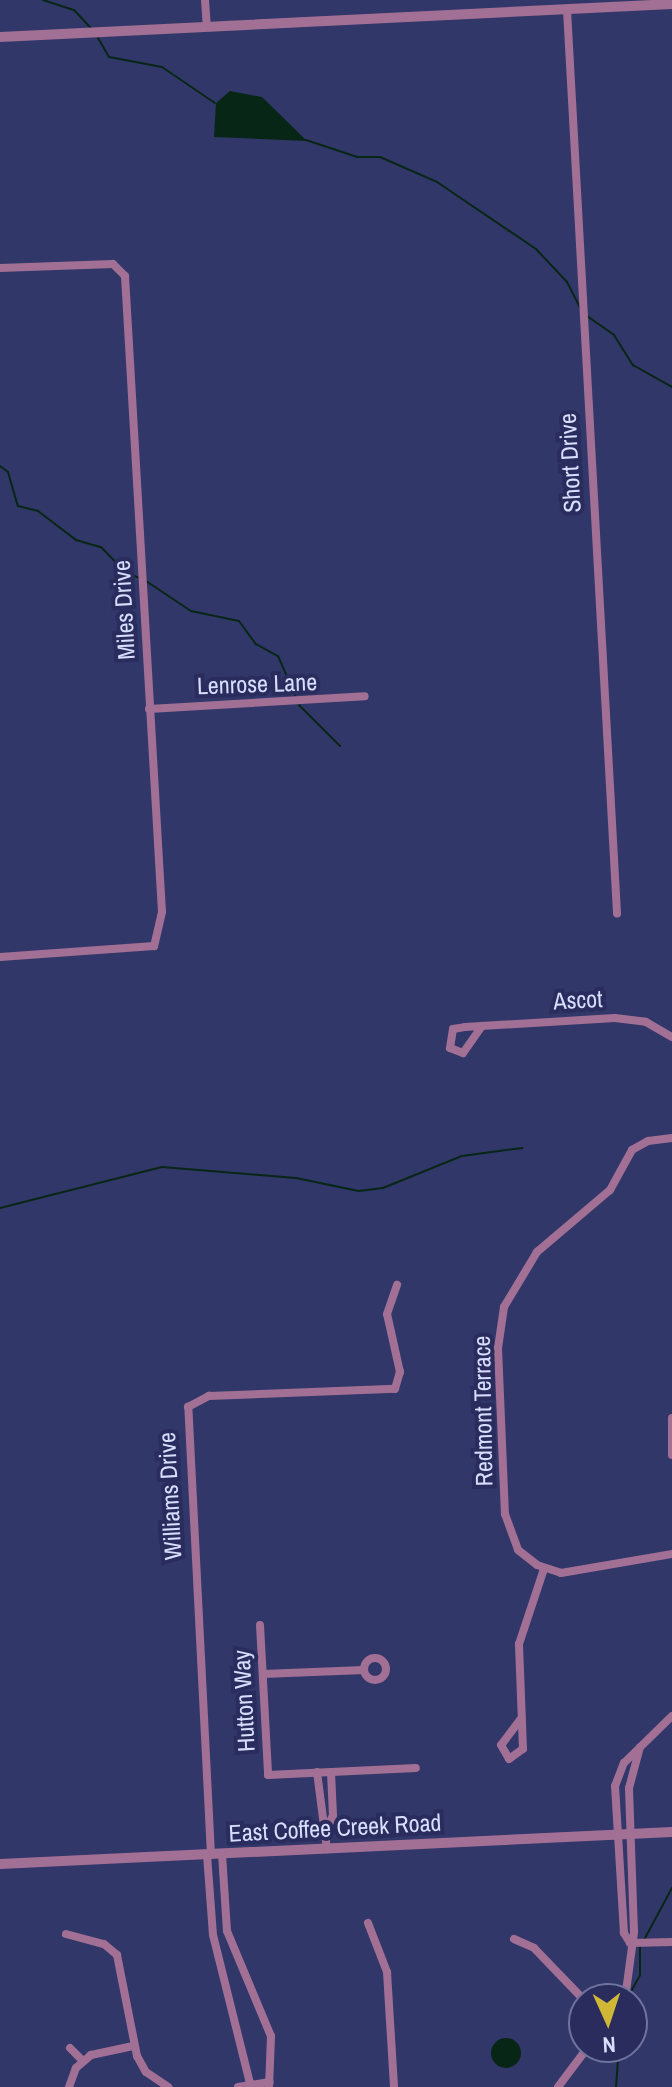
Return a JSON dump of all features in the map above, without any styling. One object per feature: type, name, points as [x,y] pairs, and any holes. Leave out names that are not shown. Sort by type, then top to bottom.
[{"type":"street","points":[[205,0],[207,27]]},
{"type":"street","points":[[512,0],[513,12]]},
{"type":"street","points":[[0,37],[672,4]]},
{"type":"street","name":"Short Drive","points":[[567,10],[617,914]]},
{"type":"street","name":"Miles Drive","points":[[0,268],[113,264],[121,271],[127,287],[162,912],[154,946],[0,957]]},
{"type":"street","name":"Lenrose Lane","points":[[149,709],[365,696]]},
{"type":"street","name":"Ascot","points":[[482,1026],[615,1018],[646,1022],[671,1034]]},
{"type":"street","name":"Redmont Terrace","points":[[544,1569],[518,1550],[506,1522],[498,1348],[504,1307],[537,1252],[610,1190],[632,1150],[648,1141],[672,1138]]},
{"type":"street","name":"Williams Drive","points":[[213,1854],[188,1407],[190,1401],[209,1396],[395,1389],[400,1372],[387,1314],[397,1285]]},
{"type":"street","points":[[672,1418],[672,1455]]},
{"type":"street","points":[[520,1720],[519,1644],[544,1569],[570,1573],[672,1554]]},
{"type":"street","name":"Hutton Way","points":[[260,1625],[268,1775],[317,1772]]},
{"type":"street","points":[[263,1674],[364,1670]]},
{"type":"street","points":[[630,1943],[624,1933],[615,1786],[624,1763],[672,1716]]},
{"type":"street","points":[[626,1983],[634,1932],[629,1788],[640,1747]]},
{"type":"street","points":[[327,1849],[326,1831],[319,1816],[317,1772],[416,1768]]},
{"type":"street","points":[[326,1831],[333,1815],[331,1772]]},
{"type":"street","name":"East Coffee Creek Road","points":[[0,1864],[672,1832]]},
{"type":"street","points":[[213,1854],[226,1922],[268,2023],[270,2084],[238,2087]]},
{"type":"street","points":[[213,1854],[212,1928],[234,2038],[251,2087]]},
{"type":"street","points":[[368,1923],[387,1972],[394,2087]]},
{"type":"street","points":[[66,1934],[104,1944],[117,1955],[133,2046],[146,2072],[168,2087]]},
{"type":"street","points":[[514,1939],[534,1948],[568,1983]]},
{"type":"street","points":[[630,1943],[672,1942]]},
{"type":"street","points":[[221,1961],[237,1954]]},
{"type":"street","points":[[69,2087],[83,2061],[99,2051],[133,2046]]},
{"type":"street","points":[[70,2048],[83,2061]]},
{"type":"street","points":[[558,2087],[576,2063]]},
{"type":"shaded area","points":[[230,91],[262,97],[307,141],[214,137],[216,103]]},
{"type":"shaded area","points":[[506,2038],[517,2042],[521,2053],[517,2064],[506,2068],[495,2064],[491,2053],[495,2042]]},
{"type":"waterway","points":[[43,0],[74,10],[92,29]]},
{"type":"waterway","points":[[98,38],[109,57],[162,67],[215,103]]},
{"type":"waterway","points":[[306,140],[357,157],[380,157],[437,182],[536,249],[567,282],[580,308]]},
{"type":"waterway","points":[[587,316],[614,335],[633,365],[672,387]]},
{"type":"waterway","points":[[0,466],[8,472],[18,506],[38,511],[76,540],[101,547],[126,573],[140,578]]},
{"type":"waterway","points":[[146,581],[191,611],[239,621],[256,644],[278,656],[295,695]]},
{"type":"waterway","points":[[299,705],[340,746]]},
{"type":"waterway","points":[[0,1208],[162,1167],[296,1178],[359,1191],[383,1188],[462,1156],[522,1148]]},
{"type":"waterway","points":[[644,1940],[672,1888]]},
{"type":"waterway","points":[[636,1983],[640,1975],[640,1945]]},
{"type":"waterway","points":[[616,2087],[618,2063]]}]
